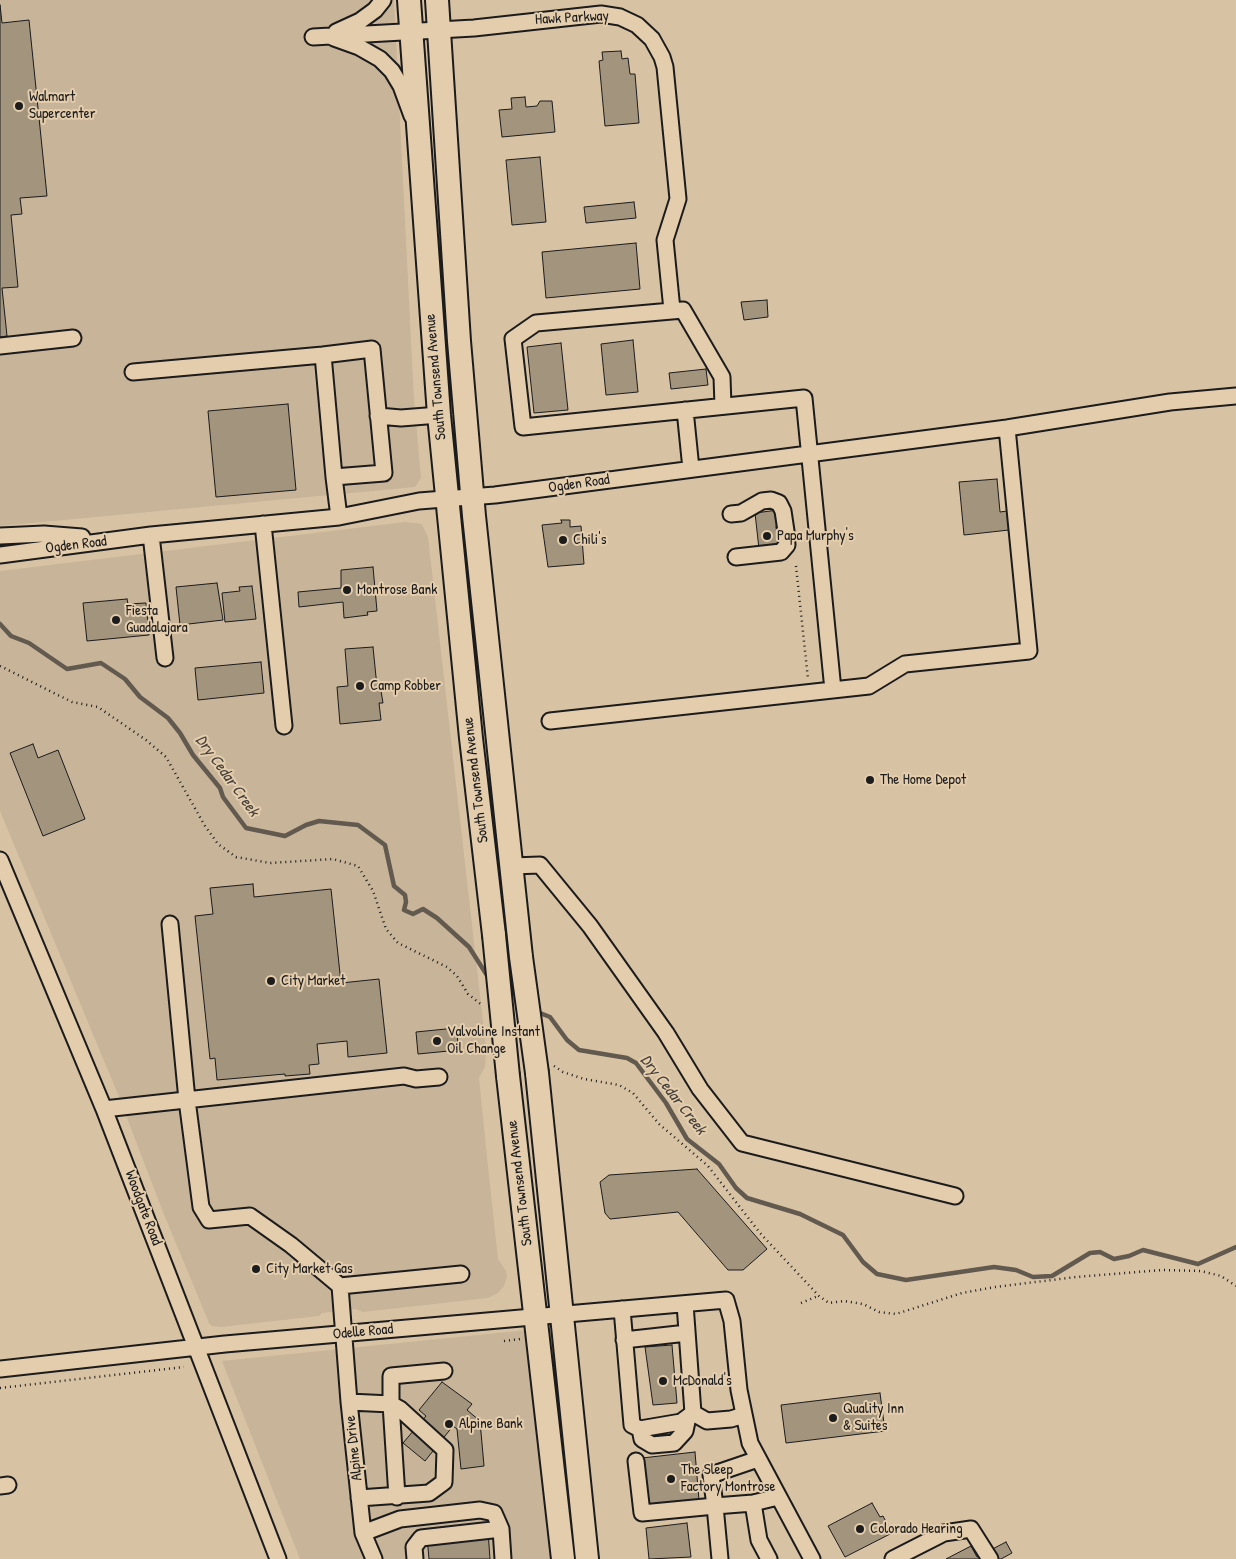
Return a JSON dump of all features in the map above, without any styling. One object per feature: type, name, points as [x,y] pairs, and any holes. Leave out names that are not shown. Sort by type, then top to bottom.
[{"type":"highway","name":"South Townsend Avenue","points":[[410,0],[439,415],[447,499],[471,738],[563,1559]]},
{"type":"highway","name":"South Townsend Avenue","points":[[437,0],[459,342],[472,496],[521,957],[544,1068],[561,1315],[588,1559]]},
{"type":"street","points":[[321,36],[360,21],[375,10],[384,0]]},
{"type":"street","name":"Hawk Parkway","points":[[321,36],[438,30],[601,14],[620,17],[637,25],[655,43],[665,67],[678,199],[665,240],[672,310]]},
{"type":"street","points":[[321,36],[359,47],[380,59],[401,86],[418,129]]},
{"type":"street","points":[[723,406],[722,377],[682,310],[536,324],[513,339],[523,427],[804,398],[834,690]]},
{"type":"street","points":[[0,346],[73,338]]},
{"type":"street","points":[[133,372],[372,349],[384,473],[334,477]]},
{"type":"street","points":[[322,355],[339,517]]},
{"type":"street","name":"Ogden Road","points":[[0,555],[151,535],[339,517],[420,501],[691,469],[1007,428],[1170,402],[1236,396]]},
{"type":"street","points":[[685,410],[691,469]]},
{"type":"street","points":[[378,416],[400,418],[439,415]]},
{"type":"street","points":[[550,721],[869,686],[905,664],[1029,651],[1007,428]]},
{"type":"street","points":[[731,514],[741,513],[762,500],[771,500],[779,503],[783,511],[786,531],[787,545],[781,552],[736,557]]},
{"type":"street","points":[[263,524],[284,726]]},
{"type":"street","name":"Ogden Road","points":[[0,536],[34,534],[96,537],[151,535]]},
{"type":"street","points":[[151,535],[165,658]]},
{"type":"street","name":"Woodgate Road","points":[[0,860],[104,1109],[278,1559]]},
{"type":"street","points":[[512,866],[540,864],[590,926],[666,1032],[700,1089],[742,1143],[955,1196]]},
{"type":"street","points":[[170,924],[186,1100],[201,1207],[209,1220],[250,1216],[291,1245],[340,1286],[461,1274]]},
{"type":"street","points":[[104,1109],[404,1076],[416,1079],[439,1077]]},
{"type":"street","name":"Alpine Drive","points":[[340,1286],[349,1402],[363,1533],[374,1559]]},
{"type":"street","name":"Odelle Road","points":[[0,1369],[345,1334],[726,1300],[732,1321],[744,1415]]},
{"type":"street","points":[[685,1304],[690,1415]]},
{"type":"street","points":[[622,1309],[632,1425],[640,1429],[681,1422],[690,1415]]},
{"type":"street","points":[[624,1340],[687,1334]]},
{"type":"street","points":[[397,1496],[395,1407],[391,1376],[444,1371]]},
{"type":"street","points":[[349,1402],[395,1407],[445,1450],[444,1482],[429,1493],[359,1498]]},
{"type":"street","points":[[690,1415],[707,1421],[731,1419],[744,1415],[750,1442],[758,1459],[812,1559]]},
{"type":"street","points":[[720,1559],[711,1475],[758,1459]]},
{"type":"street","points":[[636,1462],[642,1513],[753,1503],[778,1497]]},
{"type":"street","points":[[753,1503],[759,1540],[768,1559]]},
{"type":"street","points":[[363,1533],[400,1519],[480,1510],[494,1513],[502,1529],[503,1559]]},
{"type":"street","points":[[415,1559],[414,1547],[421,1538],[502,1529]]},
{"type":"street","points":[[893,1559],[944,1533],[971,1529],[990,1559]]},
{"type":"path","points":[[796,566],[809,693]]},
{"type":"path","points":[[0,666],[72,702],[98,707],[123,722],[166,757],[204,826],[218,844],[236,857],[270,863],[333,859],[358,866],[373,891],[386,929],[398,943],[447,966],[457,976],[468,994],[483,1006]]},
{"type":"path","points":[[544,1068],[584,1079],[619,1085],[633,1093],[659,1124],[708,1166],[760,1233],[819,1296],[829,1303],[844,1301],[862,1304],[879,1312],[896,1314],[962,1294],[1076,1277],[1162,1270],[1201,1271],[1221,1276],[1236,1286]]},
{"type":"path","points":[[801,1303],[819,1296]]},
{"type":"path","points":[[504,1341],[520,1339]]},
{"type":"path","points":[[0,1388],[184,1366]]},
{"type":"shaded area","points":[[0,0],[394,0],[414,400],[421,478],[415,487],[0,526]]},
{"type":"shaded area","points":[[405,522],[422,524],[428,537],[486,1048],[485,1067],[479,1078],[487,1157],[498,1259],[506,1271],[507,1277],[504,1286],[498,1293],[488,1298],[363,1312],[356,1309],[322,1313],[319,1316],[221,1327],[212,1326],[209,1323],[163,1212],[117,1092],[0,811],[0,571]]},
{"type":"shaded area","points":[[527,1330],[551,1559],[300,1559],[222,1361]]},
{"type":"building","name":"Walmart Supercenter","points":[[0,5],[2,23],[29,20],[47,196],[20,198],[22,214],[11,215],[18,287],[2,288],[7,336],[0,337]]},
{"type":"building","points":[[621,51],[622,59],[628,58],[630,74],[635,74],[639,123],[605,126],[599,61],[603,60],[602,52]]},
{"type":"building","points":[[525,97],[526,107],[537,106],[540,101],[552,101],[555,132],[502,137],[499,110],[512,109],[511,98]]},
{"type":"building","points":[[540,157],[546,222],[512,225],[506,160]]},
{"type":"building","points":[[634,202],[636,218],[586,223],[584,207]]},
{"type":"building","points":[[636,243],[640,289],[546,298],[542,252]]},
{"type":"building","points":[[767,300],[768,317],[744,320],[741,302]]},
{"type":"building","points":[[633,340],[638,392],[606,395],[601,344]]},
{"type":"building","points":[[561,343],[568,410],[534,413],[527,347]]},
{"type":"building","points":[[706,369],[708,385],[671,389],[669,373]]},
{"type":"building","points":[[288,404],[296,490],[216,497],[208,411]]},
{"type":"building","points":[[997,479],[1000,512],[1007,511],[1009,530],[964,535],[959,482]]},
{"type":"building","name":"Papa Murphy's","points":[[778,510],[779,526],[776,526],[778,547],[759,549],[755,513]]},
{"type":"building","name":"Chili's","points":[[561,520],[570,520],[570,527],[581,526],[584,564],[548,567],[542,525],[562,523]]},
{"type":"building","name":"Montrose Bank","points":[[373,567],[377,611],[367,612],[368,615],[344,618],[343,602],[299,607],[298,592],[341,588],[341,570]]},
{"type":"building","points":[[217,583],[223,620],[180,625],[176,587]]},
{"type":"building","points":[[252,586],[256,619],[225,622],[222,593],[240,591],[239,587]]},
{"type":"building","name":"Fiesta Guadalajara","points":[[127,599],[128,604],[146,603],[149,635],[87,641],[83,603]]},
{"type":"building","name":"Camp Robber","points":[[373,647],[376,677],[383,703],[379,703],[381,720],[340,724],[337,687],[348,686],[345,649]]},
{"type":"building","points":[[261,662],[264,693],[198,700],[195,668]]},
{"type":"building","points":[[33,744],[38,758],[58,750],[85,819],[43,836],[10,753]]},
{"type":"building","name":"City Market","points":[[253,884],[254,897],[331,889],[341,983],[379,979],[387,1053],[348,1057],[347,1041],[317,1044],[319,1064],[309,1065],[310,1074],[285,1076],[285,1074],[217,1080],[215,1058],[210,1059],[195,916],[213,914],[210,888]]},
{"type":"building","name":"Valvoline Instant Oil Change","points":[[456,1028],[459,1050],[418,1054],[416,1032]]},
{"type":"building","points":[[697,1169],[767,1249],[743,1270],[728,1270],[678,1212],[610,1219],[605,1213],[600,1182],[609,1175]]},
{"type":"building","name":"McDonald's","points":[[672,1345],[677,1403],[653,1405],[645,1347]]},
{"type":"building","name":"Alpine Bank","points":[[442,1382],[472,1404],[467,1410],[480,1421],[484,1466],[461,1469],[457,1429],[453,1426],[425,1461],[403,1443],[426,1416],[419,1410]]},
{"type":"building","name":"Quality Inn & Suites","points":[[880,1393],[885,1431],[786,1443],[781,1405]]},
{"type":"building","name":"The Sleep Factory Montrose","points":[[695,1452],[699,1500],[647,1506],[642,1458]]},
{"type":"building","name":"Colorado Hearing","points":[[872,1503],[880,1517],[883,1516],[892,1533],[845,1557],[828,1526]]},
{"type":"building","points":[[687,1523],[691,1557],[649,1559],[646,1528]]},
{"type":"building","points":[[488,1531],[490,1559],[429,1559],[427,1537]]},
{"type":"building","points":[[1006,1542],[1012,1553],[1001,1559],[946,1559],[971,1546],[977,1557]]},
{"type":"waterway","name":"Dry Cedar Creek","points":[[0,624],[11,636],[29,643],[67,669],[101,663],[125,679],[140,697],[168,718],[180,733],[193,755],[220,788],[223,797],[246,828],[285,836],[306,825],[319,821],[358,825],[385,845],[394,886],[405,895],[404,910],[413,914],[423,909],[437,918],[469,947],[490,980]]},
{"type":"waterway","name":"Dry Cedar Creek","points":[[535,1011],[550,1017],[567,1040],[579,1050],[627,1058],[636,1063],[666,1103],[687,1139],[719,1164],[736,1188],[747,1198],[800,1214],[843,1235],[863,1262],[877,1274],[906,1280],[994,1267],[1016,1270],[1033,1277],[1052,1276],[1090,1253],[1100,1252],[1114,1259],[1129,1256],[1143,1250],[1198,1264],[1236,1247]]},
{"type":"place","name":"Walmart Supercenter","points":[[19,106]]},
{"type":"place","name":"Papa Murphy's","points":[[767,536]]},
{"type":"place","name":"Chili's","points":[[563,540]]},
{"type":"place","name":"Montrose Bank","points":[[347,590]]},
{"type":"place","name":"Fiesta Guadalajara","points":[[116,620]]},
{"type":"place","name":"Camp Robber","points":[[360,686]]},
{"type":"place","name":"The Home Depot","points":[[870,780]]},
{"type":"place","name":"City Market","points":[[271,981]]},
{"type":"place","name":"Valvoline Instant Oil Change","points":[[437,1041]]},
{"type":"place","name":"City Market Gas","points":[[256,1269]]},
{"type":"place","name":"McDonald's","points":[[663,1381]]},
{"type":"place","name":"Quality Inn & Suites","points":[[833,1418]]},
{"type":"place","name":"Alpine Bank","points":[[449,1424]]},
{"type":"place","name":"The Sleep Factory Montrose","points":[[671,1479]]},
{"type":"place","name":"Colorado Hearing","points":[[860,1529]]}]
